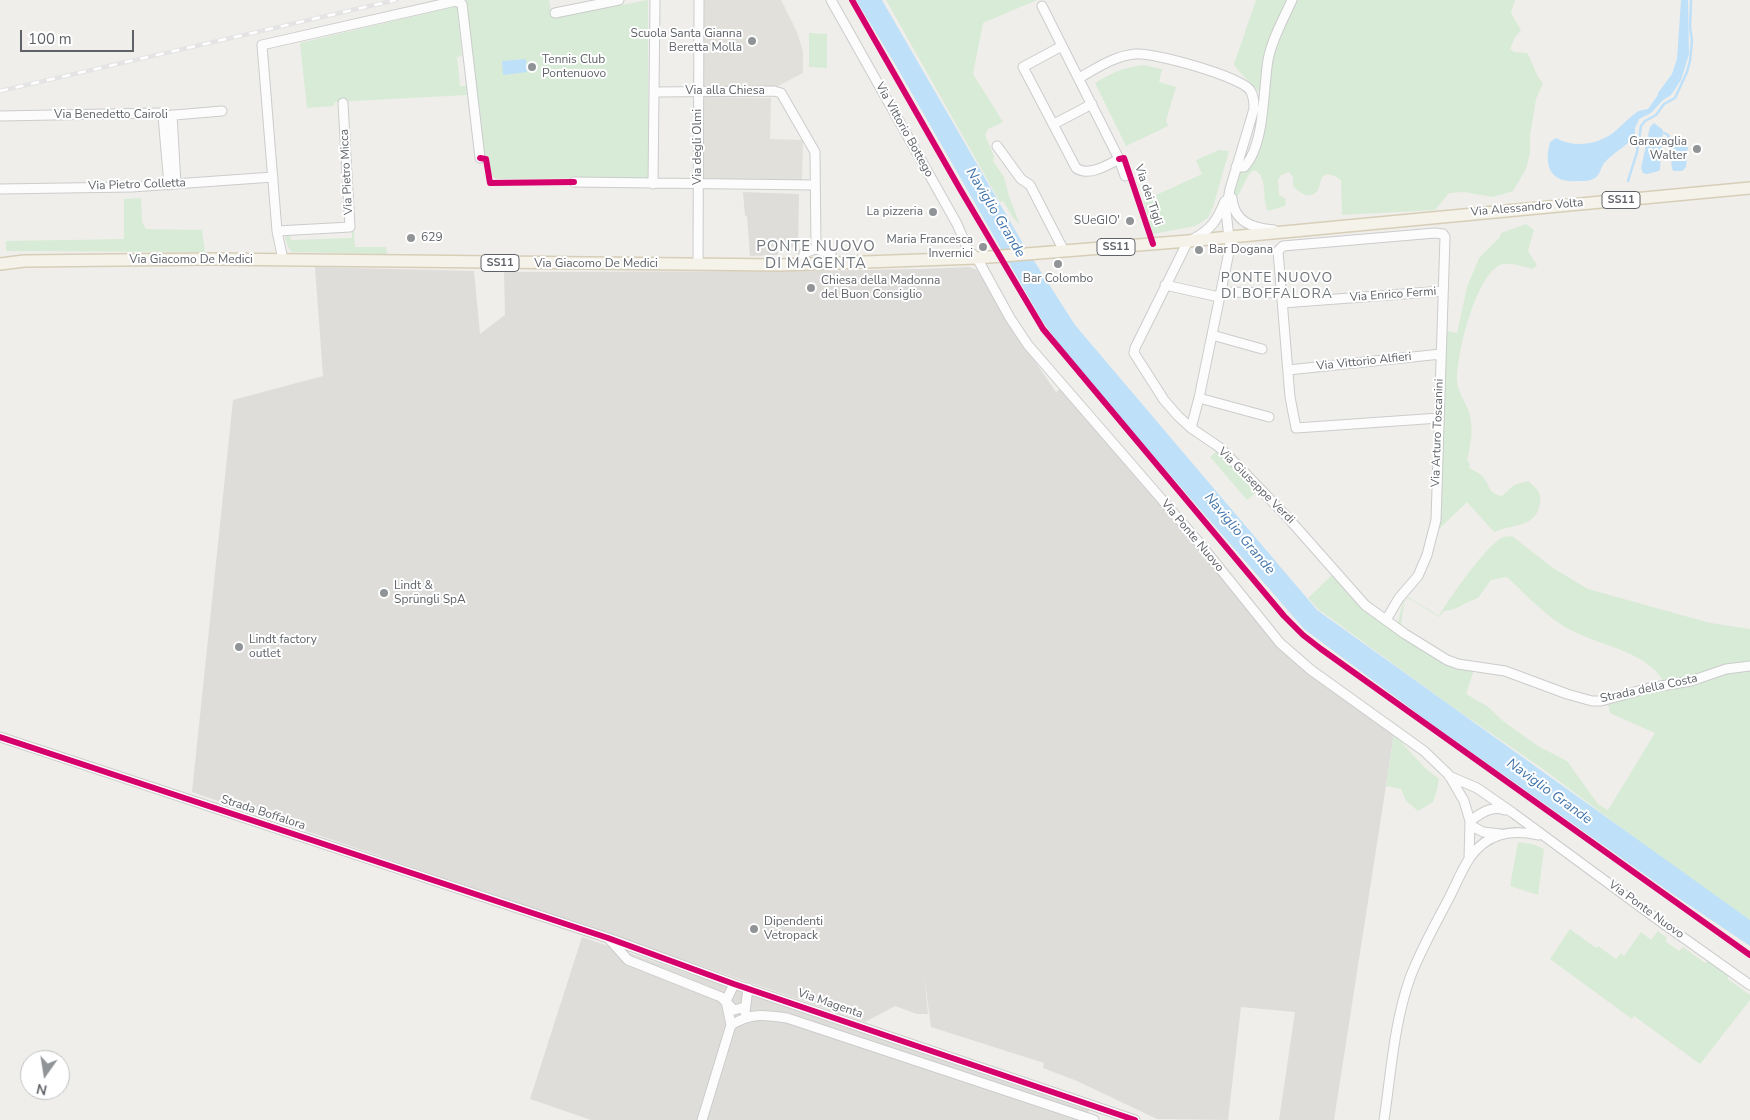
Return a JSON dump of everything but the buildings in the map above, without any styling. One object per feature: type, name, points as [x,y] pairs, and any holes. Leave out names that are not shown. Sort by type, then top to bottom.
[{"type":"main road","name":"Via Alessandro Volta","points":[[1189,241],[1750,188]]},
{"type":"main road","name":"SS11","points":[[982,258],[1189,241]]},
{"type":"main road","name":"Via Giacomo De Medici","points":[[0,262],[283,260],[832,264],[982,258]]},
{"type":"street","points":[[555,13],[619,0]]},
{"type":"street","points":[[653,184],[655,0]]},
{"type":"street","name":"Via degli Olmi","points":[[698,264],[699,0]]},
{"type":"street","name":"Via Vittorio Bottego","points":[[831,0],[957,224],[968,250],[982,258]]},
{"type":"street","points":[[1236,167],[1244,168],[1256,143],[1268,61],[1274,38],[1292,0]]},
{"type":"street","points":[[283,260],[277,231],[262,45],[456,1],[462,4],[480,158]]},
{"type":"street","name":"Via dei Tigli","points":[[1042,6],[1119,159],[1125,176]]},
{"type":"street","points":[[1062,46],[1023,67],[1076,168],[1091,171],[1119,159]]},
{"type":"street","points":[[1079,78],[1114,59],[1135,54],[1152,55],[1205,69],[1243,84],[1250,91],[1253,98],[1254,108],[1230,189],[1226,211],[1230,247],[1199,398],[1191,428]]},
{"type":"street","name":"Via alla Chiesa","points":[[654,92],[774,91],[781,93],[815,152],[816,249]]},
{"type":"street","name":"Via Pietro Micca","points":[[277,231],[350,227],[343,103]]},
{"type":"street","points":[[1054,124],[1092,104]]},
{"type":"street","name":"Via Benedetto Cairoli","points":[[0,116],[122,112],[160,113],[167,116],[222,111]]},
{"type":"street","points":[[167,116],[173,184]]},
{"type":"street","points":[[997,146],[1021,179],[1030,185],[1064,251]]},
{"type":"street","name":"Via Pietro Colletta","points":[[0,190],[173,184],[273,177]]},
{"type":"street","points":[[574,182],[814,185]]},
{"type":"street","points":[[1229,237],[1235,225],[1236,216],[1230,189]]},
{"type":"street","points":[[1189,241],[1201,235],[1212,226],[1219,216],[1230,189]]},
{"type":"street","points":[[1236,216],[1244,222],[1270,230],[1289,232]]},
{"type":"street","points":[[1363,224],[1365,239],[1283,246],[1278,251],[1290,397],[1296,428],[1439,418]]},
{"type":"street","name":"Via Arturo Toscanini","points":[[1365,239],[1436,233],[1443,234],[1446,242],[1442,291],[1436,520],[1427,555],[1418,576],[1399,598],[1386,620]]},
{"type":"street","name":"Via Giuseppe Verdi","points":[[1189,241],[1149,315],[1134,348],[1134,353],[1164,400],[1191,428],[1219,448],[1289,519],[1365,605],[1386,620]]},
{"type":"street","points":[[802,264],[804,253],[816,249],[831,254],[832,264]]},
{"type":"street","name":"Via Ponte Nuovo","points":[[982,258],[1010,318],[1028,345],[1197,540],[1280,644],[1311,670],[1424,751],[1449,776],[1464,800],[1470,823],[1469,859]]},
{"type":"street","points":[[1165,285],[1220,294],[1282,293]]},
{"type":"street","name":"Via Enrico Fermi","points":[[1283,303],[1442,291]]},
{"type":"street","points":[[1212,334],[1262,349]]},
{"type":"street","name":"Via Vittorio Alfieri","points":[[1288,370],[1441,354]]},
{"type":"street","points":[[1199,398],[1270,416]]},
{"type":"street","name":"Strada della Costa","points":[[1386,620],[1447,660],[1458,664],[1505,671],[1592,701],[1606,700],[1649,688],[1690,682],[1726,669],[1750,666]]},
{"type":"street","name":"Strada Boffalora","points":[[0,737],[519,909]]},
{"type":"street","name":"Via Ponte Nuovo","points":[[1449,776],[1476,788],[1513,813],[1750,985]]},
{"type":"street","name":"Via Ponte Nuovo","points":[[1470,823],[1488,809],[1500,808],[1513,813]]},
{"type":"street","name":"Via Ponte Nuovo","points":[[1470,823],[1483,832],[1491,834],[1523,831],[1542,835]]},
{"type":"street","name":"Via Ponte Nuovo","points":[[1469,859],[1487,842],[1503,834]]},
{"type":"street","points":[[1384,1120],[1401,1009],[1410,978],[1425,942],[1469,859]]},
{"type":"street","name":"Via Magenta","points":[[519,909],[1135,1120]]},
{"type":"street","name":"Via Magenta","points":[[608,938],[628,960],[721,997],[734,1010],[745,1012]]},
{"type":"street","points":[[702,1120],[730,1025],[726,1002],[734,984]]},
{"type":"street","points":[[730,1025],[745,1012],[748,988]]},
{"type":"street","points":[[745,1012],[788,1018],[1094,1120]]},
{"type":"shaded area","name":"Scuola Santa Gianna Beretta Molla","points":[[703,0],[781,0],[797,32],[803,51],[803,73],[778,86],[704,86]]},
{"type":"shaded area","points":[[704,97],[771,98],[770,139],[803,140],[802,182],[703,181]]},
{"type":"shaded area","points":[[743,192],[799,194],[798,247],[778,248],[778,255],[750,256]]},
{"type":"shaded area","points":[[315,267],[474,271],[480,334],[505,315],[504,272],[808,271],[969,267],[977,270],[1025,347],[1056,392],[1060,389],[1100,433],[1159,501],[1279,647],[1394,734],[1334,1120],[1279,1120],[1295,1012],[1241,1007],[1228,1120],[1157,1119],[1077,1081],[1043,1068],[1044,1063],[931,1027],[924,974],[928,1014],[917,1014],[895,1006],[865,1022],[192,792],[233,400],[323,376]]},
{"type":"shaded area","points":[[582,937],[1089,1110],[1085,1120],[591,1120],[530,1099]]},
{"type":"green space","name":"Tennis Club Pontenuovo","points":[[466,0],[549,0],[552,18],[648,0],[648,178],[497,179],[490,175],[487,156],[484,153]]},
{"type":"green space","points":[[886,0],[1037,0],[983,23],[973,74],[1003,122],[988,129],[985,135],[994,156],[993,161],[1004,177],[1020,225],[1003,201],[1000,202]]},
{"type":"green space","points":[[1256,0],[1515,0],[1511,13],[1521,30],[1515,37],[1510,49],[1515,52],[1527,53],[1543,83],[1536,99],[1530,136],[1530,153],[1526,169],[1513,191],[1493,197],[1464,192],[1449,193],[1435,210],[1342,215],[1341,180],[1325,175],[1316,192],[1306,195],[1299,192],[1293,186],[1293,177],[1289,172],[1281,175],[1278,180],[1279,195],[1286,199],[1285,206],[1268,211],[1262,178],[1254,170],[1249,174],[1238,196],[1234,194],[1237,177],[1249,166],[1262,95],[1234,64]]},
{"type":"green space","points":[[457,6],[462,56],[457,57],[460,86],[466,86],[467,95],[335,102],[334,106],[307,108],[300,43]]},
{"type":"green space","points":[[809,33],[827,34],[827,68],[809,67]]},
{"type":"green space","points":[[1143,65],[1162,69],[1159,82],[1176,87],[1166,120],[1168,126],[1126,146],[1095,83],[1118,71]]},
{"type":"green space","points":[[1219,150],[1229,151],[1208,218],[1195,226],[1153,234],[1143,201],[1202,174],[1196,160]]},
{"type":"green space","points":[[141,198],[142,222],[146,229],[202,230],[205,252],[6,251],[6,241],[124,239],[124,199]]},
{"type":"green space","points":[[1526,224],[1534,230],[1528,251],[1537,265],[1533,269],[1504,264],[1491,272],[1475,300],[1469,317],[1460,353],[1457,380],[1458,388],[1469,412],[1472,430],[1467,460],[1470,464],[1469,468],[1482,476],[1490,489],[1497,495],[1502,496],[1514,485],[1528,481],[1539,493],[1540,503],[1538,511],[1534,517],[1523,524],[1494,532],[1467,502],[1440,528],[1444,330],[1457,333],[1467,287],[1479,258],[1500,237],[1501,233]]},
{"type":"green space","points":[[352,232],[354,232],[355,247],[386,247],[387,254],[292,252],[288,247],[285,237],[289,234],[291,240],[352,238]]},
{"type":"green space","points":[[1217,451],[1234,465],[1258,491],[1247,500],[1210,457]]},
{"type":"green space","points":[[1512,536],[1553,568],[1588,589],[1710,623],[1750,629],[1750,920],[1667,862],[1543,769],[1447,703],[1318,609],[1308,598],[1332,575],[1346,591],[1396,629],[1403,603],[1408,597],[1439,616],[1451,597],[1489,549],[1504,537]],"holes":[[[1507,577],[1541,609],[1562,625],[1574,632],[1645,662],[1664,683],[1605,698],[1590,698],[1501,666],[1462,661],[1448,657],[1411,634],[1401,624],[1404,603],[1408,598],[1439,617],[1444,611],[1453,610],[1478,598],[1491,580]],[[1474,670],[1503,673],[1583,703],[1608,704],[1610,713],[1655,733],[1608,810],[1598,804],[1567,761],[1538,746],[1503,721],[1487,706],[1466,694]]]},
{"type":"green space","points":[[1394,734],[1424,767],[1439,779],[1433,802],[1418,811],[1406,801],[1401,789],[1386,786]]},
{"type":"green space","points":[[1518,842],[1532,844],[1544,849],[1538,895],[1510,886]]},
{"type":"green space","points":[[1570,929],[1596,948],[1598,946],[1616,959],[1621,953],[1624,956],[1641,932],[1651,940],[1658,931],[1667,938],[1665,941],[1679,951],[1683,947],[1705,963],[1708,961],[1728,975],[1728,979],[1750,995],[1750,1000],[1700,1064],[1634,1016],[1632,1019],[1550,959]]},
{"type":"water","name":"Naviglio Grande","points":[[856,0],[882,0],[1022,242],[1075,325],[1317,610],[1750,920],[1750,946],[1671,893],[1433,725],[1304,629],[1073,363],[1043,322],[895,64]]},
{"type":"water","points":[[1681,0],[1688,0],[1689,54],[1681,80],[1671,95],[1663,100],[1651,113],[1639,119],[1635,128],[1635,136],[1605,162],[1595,178],[1585,181],[1567,181],[1554,175],[1548,165],[1550,142],[1556,138],[1577,144],[1599,140],[1613,133],[1637,112],[1648,109],[1672,74],[1677,59]]},
{"type":"water","points":[[526,59],[527,72],[503,75],[502,61]]},
{"type":"water","points":[[1654,123],[1663,130],[1660,169],[1659,171],[1647,174],[1643,173],[1641,168],[1650,127]]},
{"type":"water","points":[[1678,142],[1688,146],[1686,167],[1682,171],[1673,171],[1671,155],[1673,148]]},
{"type":"waterway","points":[[1628,181],[1637,152],[1641,126],[1645,121],[1656,115],[1664,104],[1675,98],[1687,72],[1692,41],[1690,27],[1691,0]]},
{"type":"waterway","points":[[1664,133],[1668,135],[1670,142],[1674,145]]},
{"type":"railway","points":[[0,91],[396,0]]},
{"type":"cycle path","points":[[852,0],[1043,329],[1284,616],[1303,635],[1321,649],[1750,955]]},
{"type":"cycle path","points":[[480,158],[486,159],[490,183],[574,182]]},
{"type":"cycle path","points":[[1119,159],[1124,158],[1153,244]]},
{"type":"cycle path","points":[[0,737],[608,938],[734,984],[1135,1120]]},
{"type":"place","name":"Scuola Santa Gianna Beretta Molla","points":[[752,41]]},
{"type":"place","name":"Tennis Club Pontenuovo","points":[[532,67]]},
{"type":"place","name":"Garavaglia Walter","points":[[1697,149]]},
{"type":"place","name":"La pizzeria","points":[[933,212]]},
{"type":"place","name":"SUeGIO'","points":[[1130,221]]},
{"type":"place","name":"629","points":[[411,238]]},
{"type":"place","name":"Maria Francesca Invernici","points":[[983,247]]},
{"type":"place","name":"Bar Dogana","points":[[1199,250]]},
{"type":"place","name":"Bar Colombo","points":[[1058,264]]},
{"type":"place","name":"Chiesa della Madonna del Buon Consiglio","points":[[811,288]]},
{"type":"place","name":"Lindt & Sprüngli SpA","points":[[384,593]]},
{"type":"place","name":"Lindt factory outlet","points":[[239,647]]},
{"type":"place","name":"Dipendenti Vetropack","points":[[754,929]]},
{"type":"district","name":"PONTE NUOVO DI MAGENTA","points":[[816,256]]},
{"type":"district","name":"PONTE NUOVO DI BOFFALORA","points":[[1277,288]]}]
